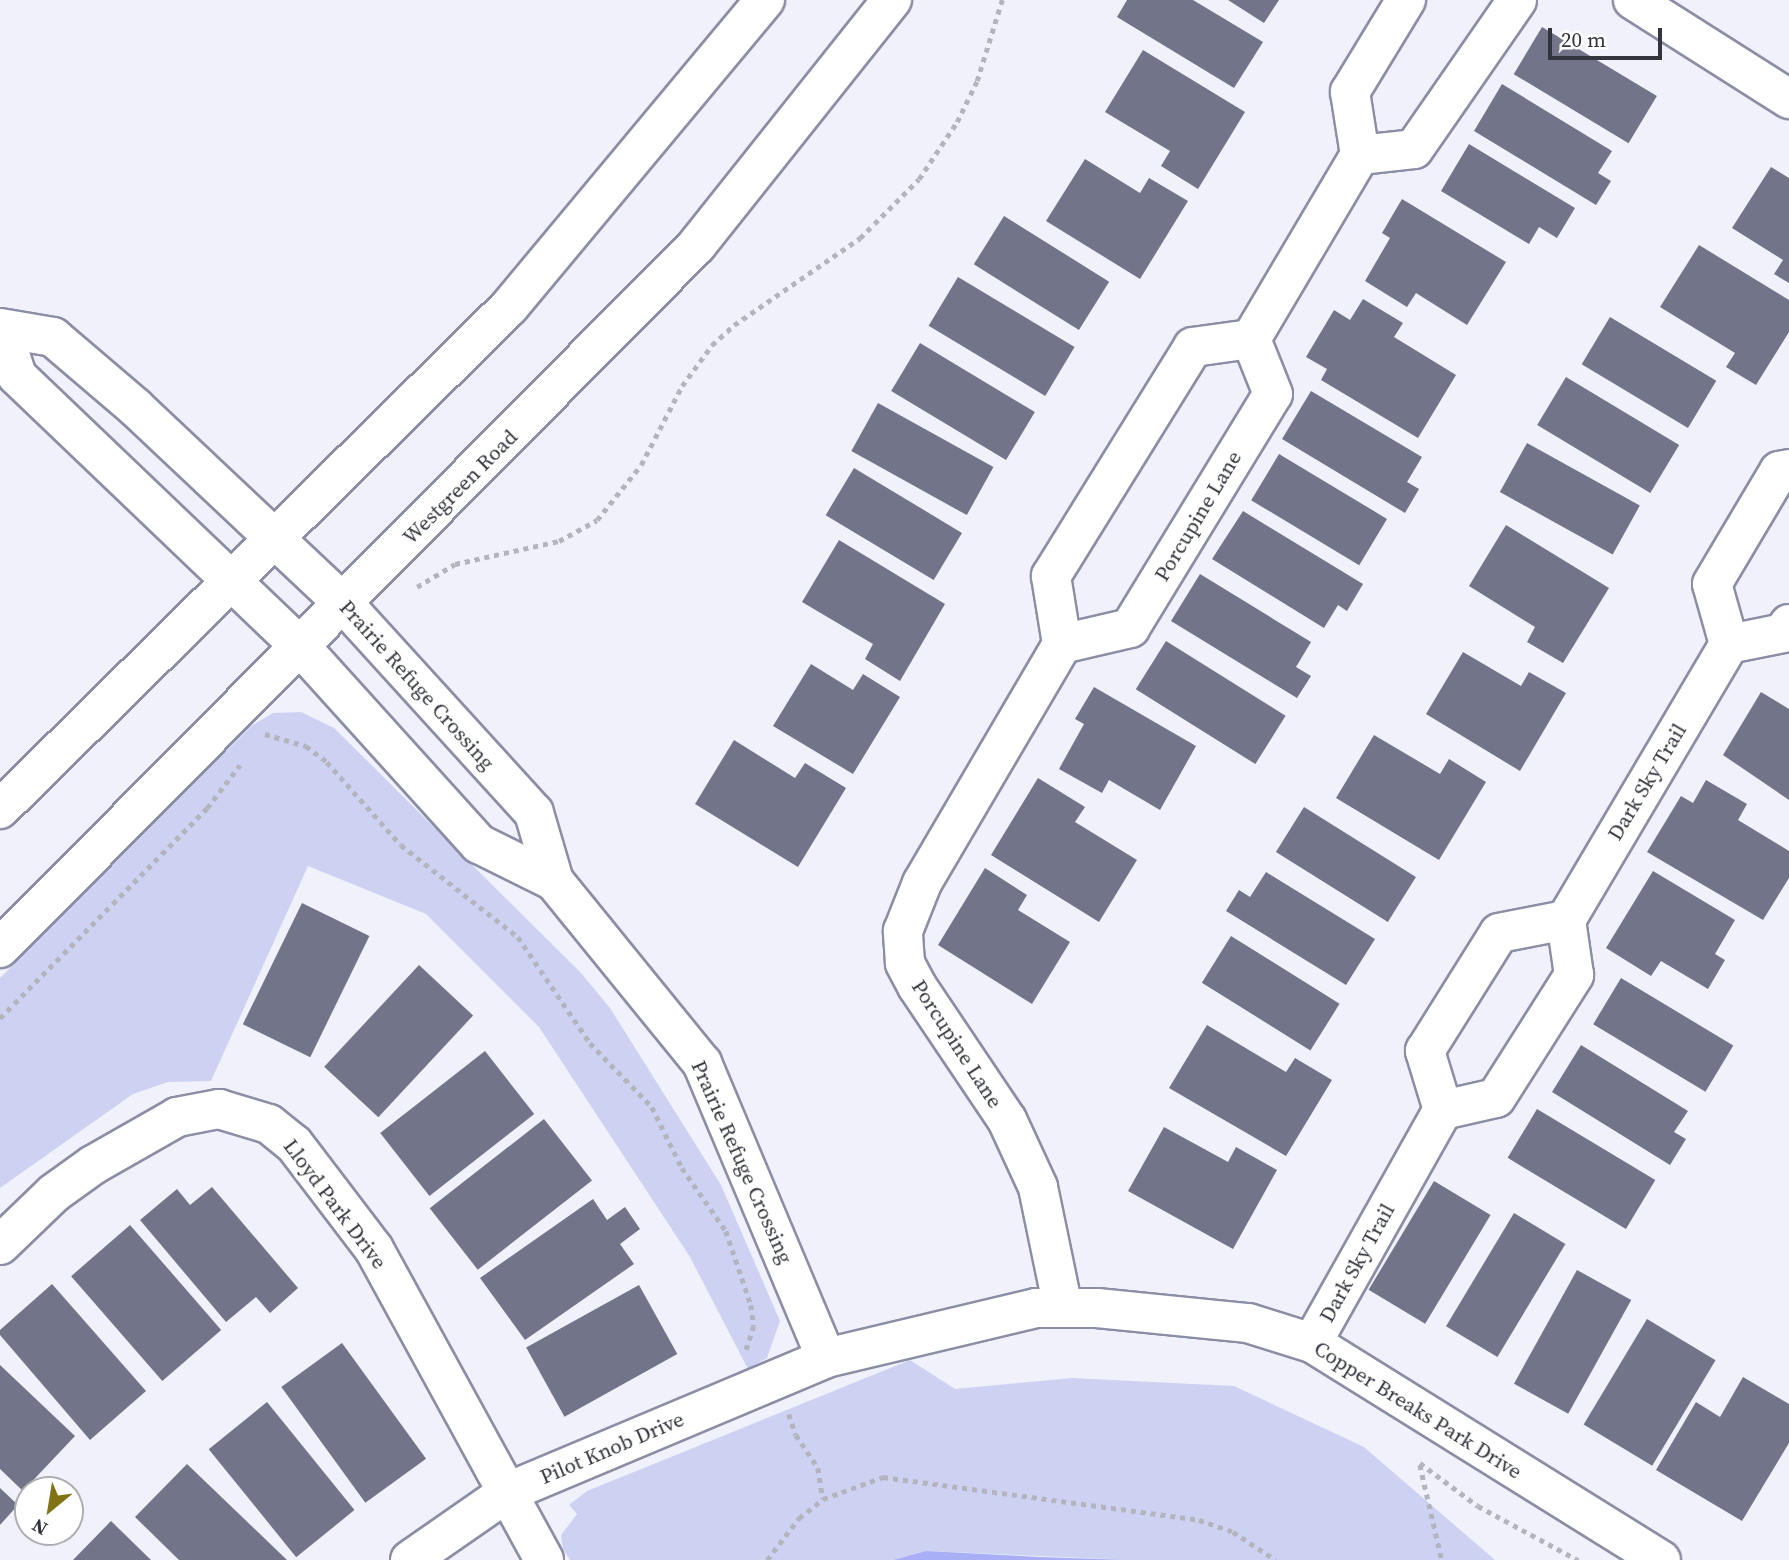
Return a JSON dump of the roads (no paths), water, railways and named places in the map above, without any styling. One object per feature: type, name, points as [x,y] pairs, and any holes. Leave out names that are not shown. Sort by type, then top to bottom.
[{"type":"street","points":[[0,809],[232,579],[276,540],[509,307],[765,0]]},
{"type":"street","name":"Westgreen Road","points":[[0,948],[696,246],[892,0]]},
{"type":"street","points":[[1062,644],[1051,576],[1193,347],[1251,339],[1360,155],[1350,92],[1406,0]]},
{"type":"street","points":[[1360,155],[1414,149],[1517,0]]},
{"type":"street","points":[[1633,0],[1789,99]]},
{"type":"street","name":"Prairie Refuge Crossing","points":[[554,881],[480,844],[300,646],[17,376],[1,329],[53,337],[136,408],[344,604],[534,813],[554,881],[702,1063],[826,1358]]},
{"type":"street","name":"Porcupine Lane","points":[[1063,1308],[1038,1187],[1007,1120],[917,986],[905,963],[903,931],[922,883],[1062,644],[1130,628],[1273,394],[1251,339]]},
{"type":"street","points":[[1789,469],[1779,471],[1712,584],[1729,644],[1783,633],[1789,624]]},
{"type":"street","name":"Dark Sky Trail","points":[[1566,920],[1729,644]]},
{"type":"street","points":[[1566,920],[1574,975],[1496,1098],[1443,1110],[1425,1051],[1499,933],[1566,920]]},
{"type":"street","name":"Lloyd Park Drive","points":[[0,1245],[54,1193],[93,1165],[177,1117],[219,1109],[269,1124],[294,1144],[374,1249],[544,1560]]},
{"type":"street","name":"Dark Sky Trail","points":[[1312,1343],[1443,1110]]},
{"type":"street","name":"Copper Breaks Park Drive","points":[[826,1358],[1036,1308],[1248,1323],[1312,1343],[1661,1560]]},
{"type":"street","name":"Pilot Knob Drive","points":[[410,1560],[508,1492],[826,1358]]},
{"type":"water","points":[[926,1551],[1040,1557],[1129,1560],[893,1560]]}]
